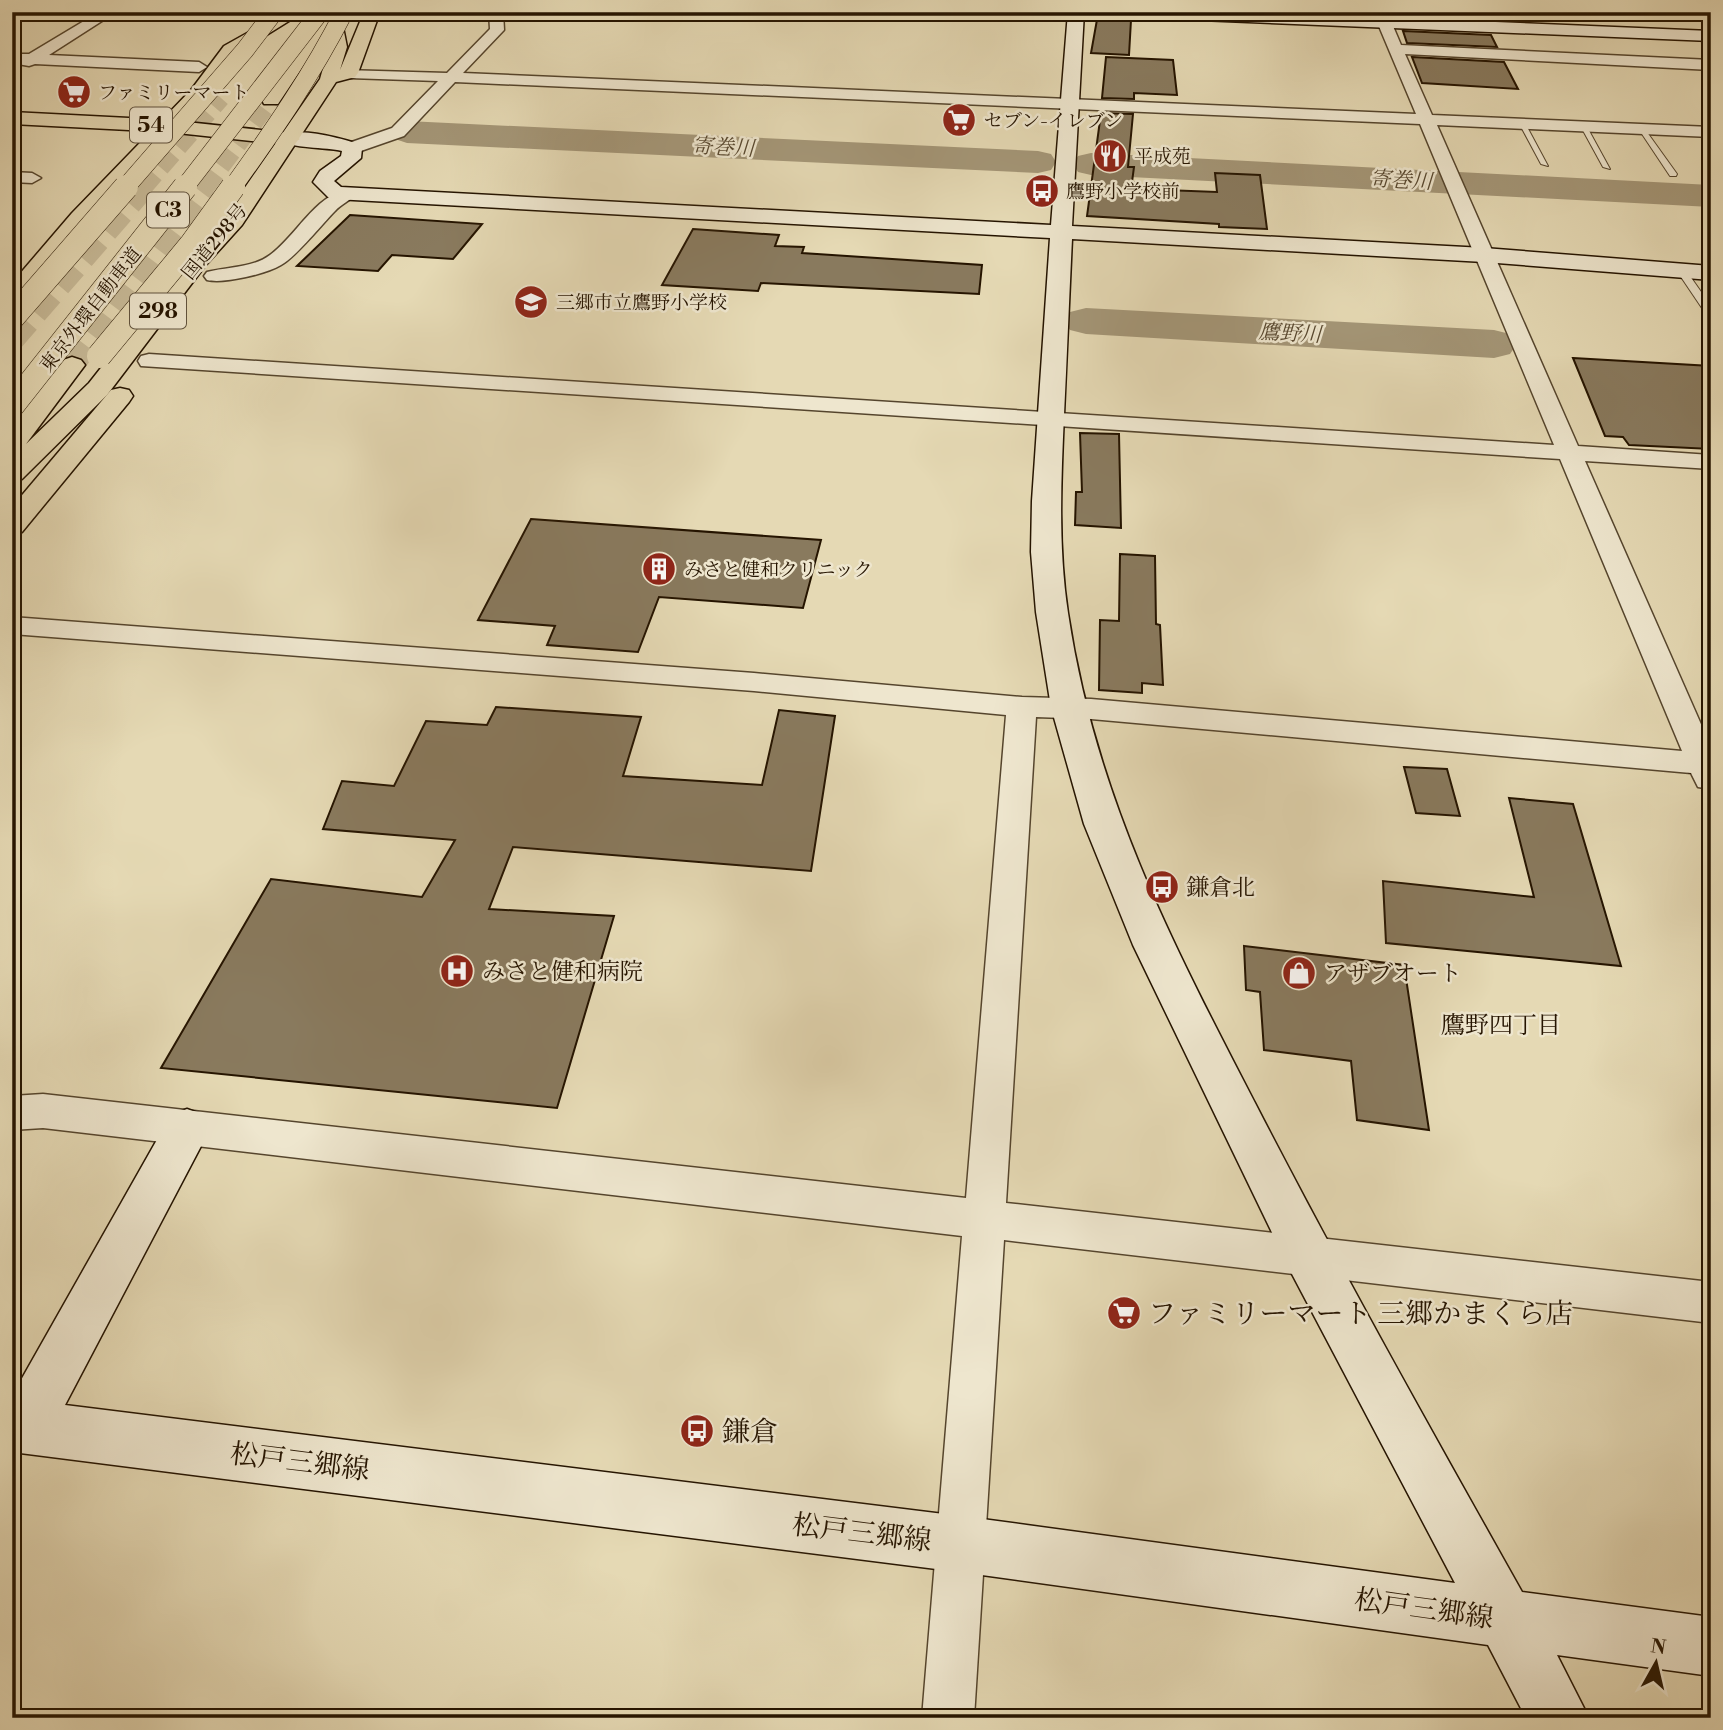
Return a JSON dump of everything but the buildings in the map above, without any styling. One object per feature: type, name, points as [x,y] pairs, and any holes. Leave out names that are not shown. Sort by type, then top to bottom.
[{"type":"main road","points":[[329,79],[349,73],[372,12]]},
{"type":"main road","points":[[12,298],[197,94],[230,50],[290,13]]},
{"type":"main road","points":[[221,99],[290,13]]},
{"type":"main road","points":[[12,318],[236,61],[290,13]]},
{"type":"main road","name":"東京外環自動車道","points":[[68,302],[290,13]]},
{"type":"main road","points":[[271,100],[331,13]]},
{"type":"main road","points":[[15,460],[191,245],[285,115],[324,52],[331,13]]},
{"type":"main road","name":"国道298号","points":[[15,460],[98,389],[197,261],[234,220],[329,79],[338,47],[331,13]]},
{"type":"main road","name":"東京外環自動車道","points":[[12,406],[331,13]]},
{"type":"main road","points":[[197,94],[190,89],[192,78],[231,30]]},
{"type":"main road","name":"54","points":[[12,118],[290,139]]},
{"type":"main road","name":"54","points":[[12,128],[163,131]]},
{"type":"main road","name":"298","points":[[12,526],[149,361],[214,276],[227,246],[234,220]]},
{"type":"main road","points":[[12,271],[32,252],[57,246]]},
{"type":"main road","points":[[15,460],[72,365]]},
{"type":"street","points":[[12,71],[109,12]]},
{"type":"street","points":[[290,139],[329,141],[352,148],[398,132],[497,30],[496,12]]},
{"type":"street","points":[[1076,12],[1050,419],[1046,552],[1052,612],[1068,707],[1103,824],[1153,945],[1309,1258],[1559,1718]]},
{"type":"street","points":[[1127,12],[1382,17],[1711,36]]},
{"type":"street","points":[[12,625],[754,682],[1022,707],[1068,707],[1708,770],[1568,453],[1382,17]]},
{"type":"street","points":[[1396,49],[1711,65]]},
{"type":"street","points":[[12,58],[199,67]]},
{"type":"street","points":[[349,73],[1583,127],[1708,136]]},
{"type":"street","points":[[352,148],[351,158],[327,175],[323,182],[335,193],[1484,255],[1711,273]]},
{"type":"street","points":[[12,177],[32,178]]},
{"type":"street","points":[[214,276],[237,273],[275,261],[334,201],[347,194]]},
{"type":"street","points":[[149,361],[1711,462]]},
{"type":"street","points":[[948,1718],[1022,707]]},
{"type":"street","points":[[12,1113],[43,1111],[983,1217],[1309,1258],[1711,1303]]},
{"type":"street","points":[[19,1425],[187,1129]]},
{"type":"street","name":"松戸三郷線","points":[[19,1425],[960,1544],[1711,1647]]},
{"type":"lane","points":[[1522,125],[1545,164]]},
{"type":"lane","points":[[1583,127],[1607,167]]},
{"type":"lane","points":[[1642,130],[1673,174]]},
{"type":"lane","points":[[1682,271],[1711,314]]},
{"type":"waterway","name":"寄巻川","points":[[407,132],[1038,162]]},
{"type":"waterway","name":"寄巻川","points":[[1091,164],[1711,196]]},
{"type":"waterway","name":"鷹野川","points":[[1086,321],[1494,344]]},
{"type":"tunnel","points":[[143,188],[221,98]]},
{"type":"tunnel","points":[[205,188],[271,100]]},
{"type":"tunnel","points":[[12,340],[144,187]]},
{"type":"tunnel","points":[[72,365],[206,187]]},
{"type":"place","name":"ファミリーマート","points":[[74,92]]},
{"type":"place","name":"セブン-イレブン","points":[[959,120]]},
{"type":"place","name":"平成苑","points":[[1110,156]]},
{"type":"place","name":"鷹野小学校前","points":[[1042,191]]},
{"type":"place","name":"三郷市立鷹野小学校","points":[[531,302]]},
{"type":"place","name":"みさと健和クリニック","points":[[659,569]]},
{"type":"place","name":"鎌倉北","points":[[1162,887]]},
{"type":"place","name":"みさと健和病院","points":[[457,971]]},
{"type":"place","name":"アザブオート","points":[[1299,973]]},
{"type":"place","name":"ファミリーマート 三郷かまくら店","points":[[1124,1313]]},
{"type":"place","name":"鎌倉","points":[[697,1431]]},
{"type":"district","name":"鷹野四丁目","points":[[1501,1025]]}]
